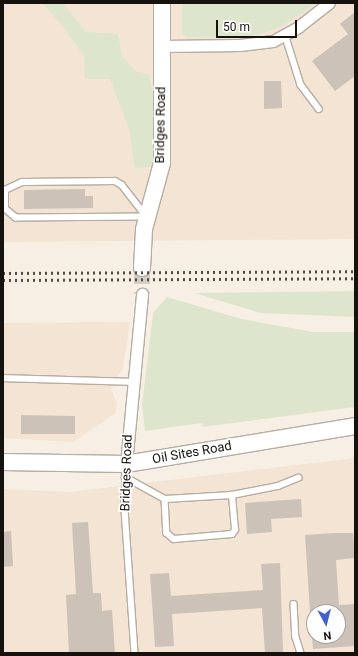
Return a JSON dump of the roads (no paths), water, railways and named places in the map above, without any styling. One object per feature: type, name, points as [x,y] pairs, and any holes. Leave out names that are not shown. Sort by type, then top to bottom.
[{"type":"street","name":"Bridges Road","points":[[142,268],[147,217],[162,163],[162,3]]},
{"type":"street","points":[[162,46],[240,45],[273,41],[329,3]]},
{"type":"street","name":"Bridges Road","points":[[126,470],[142,294]]},
{"type":"street","name":"Oil Sites Road","points":[[3,462],[126,470],[355,426]]},
{"type":"lane","points":[[285,34],[301,85],[319,108]]},
{"type":"lane","points":[[22,182],[115,182],[122,185],[147,217],[16,218],[5,209],[4,199],[6,190],[22,182]]},
{"type":"lane","points":[[3,378],[134,382]]},
{"type":"lane","points":[[126,470],[165,498],[232,495],[278,486],[298,478]]},
{"type":"lane","name":"Bridges Road","points":[[126,470],[125,510],[135,653]]},
{"type":"lane","points":[[165,498],[167,533],[174,539],[232,534],[235,530],[232,495]]},
{"type":"lane","points":[[294,604],[296,637],[301,653]]},
{"type":"tunnel","points":[[142,268],[142,294]]},
{"type":"railway","points":[[3,273],[355,271]]},
{"type":"railway","points":[[3,280],[355,278]]}]
